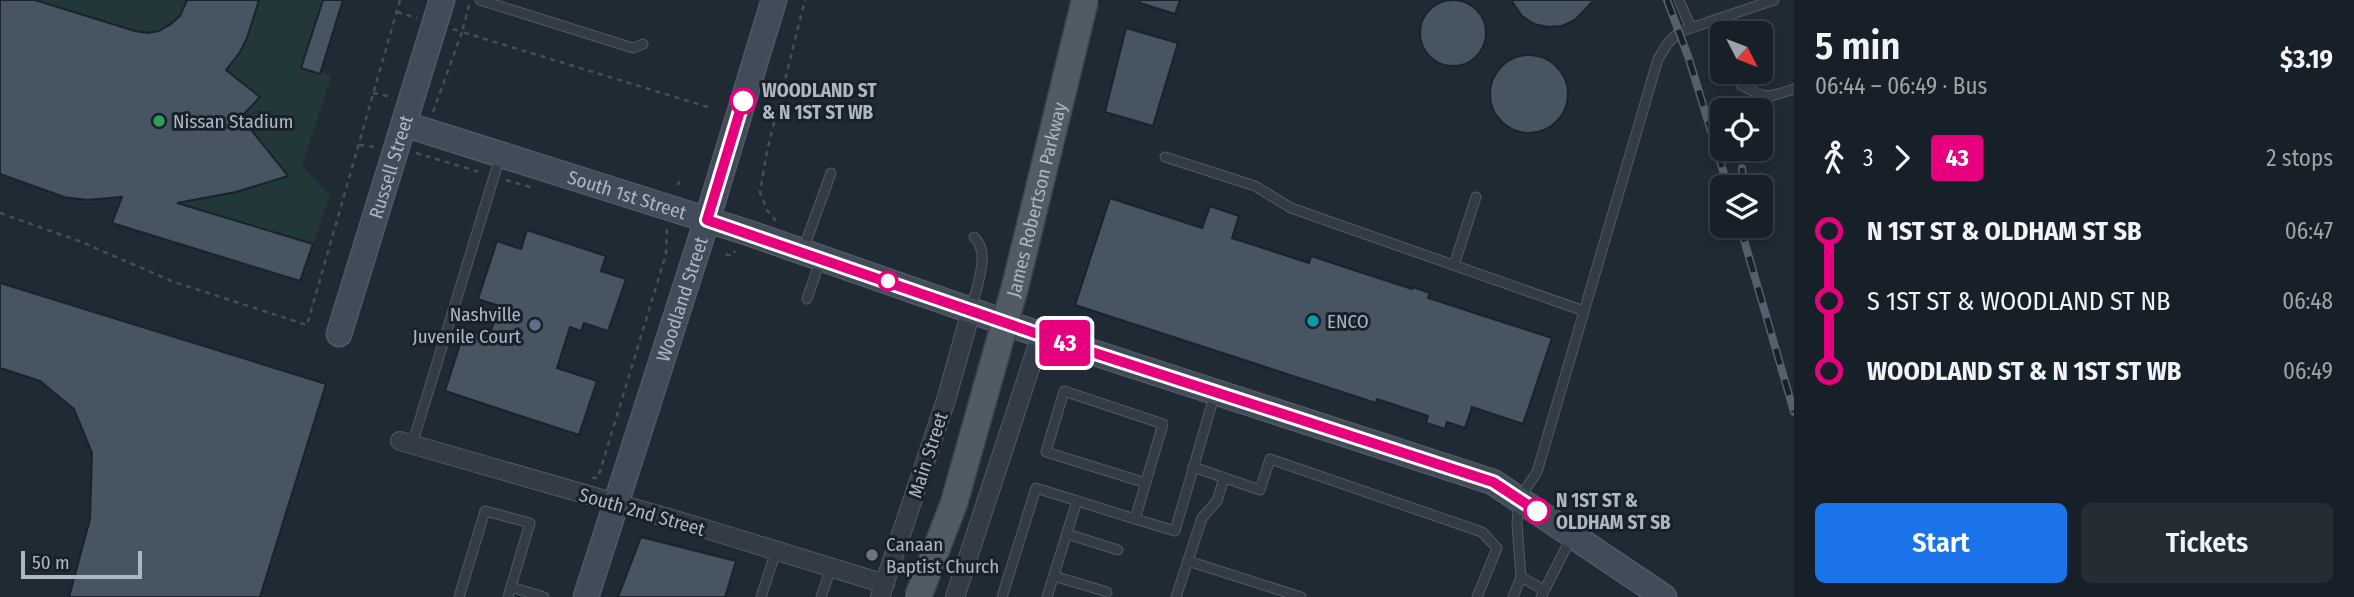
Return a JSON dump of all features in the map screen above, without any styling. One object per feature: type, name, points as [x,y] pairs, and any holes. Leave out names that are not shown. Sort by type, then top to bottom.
[{"type":"main road","name":"James Robertson Parkway","points":[[918,597],[958,491],[1014,287],[1085,0]]},
{"type":"street","name":"Russell Street","points":[[339,334],[442,0]]},
{"type":"street","name":"Woodland Street","points":[[586,597],[707,220],[774,0]]},
{"type":"street","name":"South 1st Street","points":[[404,124],[707,220],[1041,335],[1493,482],[1664,597]]},
{"type":"street","name":"Main Street","points":[[882,591],[946,400],[971,311]]},
{"type":"street","points":[[955,597],[1041,335]]},
{"type":"street","name":"South 2nd Street","points":[[406,443],[831,568],[882,591]]},
{"type":"lane","points":[[480,0],[633,48],[643,44]]},
{"type":"lane","points":[[1679,0],[1691,28]]},
{"type":"lane","points":[[1513,597],[1521,578],[1517,524],[1519,499],[1537,472],[1658,59],[1679,32],[1774,0]]},
{"type":"lane","points":[[1741,84],[1769,97],[1794,89]]},
{"type":"lane","points":[[406,443],[501,156]]},
{"type":"lane","points":[[1166,157],[1255,186],[1291,208],[1584,312]]},
{"type":"lane","points":[[807,299],[812,255],[831,173]]},
{"type":"lane","points":[[1454,265],[1476,197]]},
{"type":"lane","points":[[971,311],[983,256],[981,245],[974,237]]},
{"type":"lane","points":[[1135,519],[1146,483],[1163,425],[1064,391],[1046,453],[1146,483]]},
{"type":"lane","points":[[1002,597],[1036,488],[1175,531],[1215,391]]},
{"type":"lane","points":[[1194,467],[1259,490],[1270,459],[1482,532],[1497,548],[1477,597]]},
{"type":"lane","points":[[1176,597],[1202,518],[1217,501],[1224,478]]},
{"type":"lane","points":[[1047,597],[1077,501]]},
{"type":"lane","points":[[460,597],[485,511],[530,523],[510,592],[544,597]]},
{"type":"lane","points":[[1067,534],[1118,550]]},
{"type":"lane","points":[[1521,578],[1542,593],[1572,535]]},
{"type":"lane","points":[[761,597],[776,551]]},
{"type":"lane","points":[[1188,561],[1301,597]]},
{"type":"lane","points":[[821,597],[831,568]]},
{"type":"lane","points":[[1054,576],[1107,593]]},
{"type":"path","points":[[0,213],[79,242],[174,282],[307,325],[400,0]]},
{"type":"path","points":[[430,107],[434,110],[471,0]]},
{"type":"path","points":[[397,12],[420,19]]},
{"type":"path","points":[[449,27],[710,108]]},
{"type":"path","points":[[373,93],[396,98]]},
{"type":"path","points":[[359,145],[381,148]]},
{"type":"path","points":[[587,478],[598,478],[666,254],[668,229]]},
{"type":"path","points":[[668,234],[674,236]]},
{"type":"path","points":[[726,254],[732,256],[735,251]]},
{"type":"green space","name":"Nissan Stadium","points":[[0,0],[339,0],[317,70],[332,75],[302,166],[330,196],[300,281],[112,223],[123,195]]},
{"type":"building","name":"Nissan Stadium","points":[[0,0],[35,0],[147,33],[159,31],[171,24],[180,16],[187,0],[259,0],[247,38],[226,70],[260,97],[241,117],[288,176],[236,192],[177,203],[313,244],[300,281],[112,223],[122,197],[87,200],[64,197],[0,174]]},
{"type":"building","points":[[323,0],[343,0],[320,74],[301,68]]},
{"type":"building","points":[[1140,0],[1180,0],[1175,14],[1140,3]]},
{"type":"building","points":[[1453,0],[1476,10],[1486,33],[1476,56],[1453,66],[1430,56],[1420,33],[1430,10]]},
{"type":"building","points":[[1511,0],[1594,0],[1575,20],[1562,26],[1548,27],[1534,24],[1522,16]]},
{"type":"building","points":[[1126,28],[1178,43],[1153,126],[1105,112]]},
{"type":"building","points":[[1529,55],[1544,58],[1557,66],[1565,79],[1568,94],[1565,109],[1557,122],[1544,130],[1529,133],[1514,130],[1501,122],[1493,109],[1490,94],[1493,79],[1501,66],[1514,58]]},
{"type":"building","name":"ENCO","points":[[1110,198],[1202,228],[1210,206],[1239,216],[1232,238],[1309,263],[1311,256],[1412,289],[1413,287],[1430,293],[1428,298],[1552,338],[1523,424],[1472,407],[1465,428],[1447,422],[1445,429],[1426,423],[1428,416],[1377,399],[1376,403],[1075,305]]},
{"type":"building","points":[[527,230],[606,256],[601,271],[626,279],[608,331],[584,323],[581,331],[570,327],[557,368],[597,381],[579,435],[445,391],[465,329],[489,337],[499,306],[478,299],[497,241],[521,249]]},
{"type":"building","points":[[0,283],[326,384],[260,597],[69,597],[90,519],[92,453],[74,409],[40,381],[0,368]]},
{"type":"building","points":[[641,537],[736,561],[725,597],[618,597]]},
{"type":"railway","points":[[1667,0],[1689,59],[1724,175]]},
{"type":"railway","points":[[1742,168],[1743,175]]},
{"type":"railway","points":[[1743,238],[1794,412]]},
{"type":"bus line","name":"43","points":[[743,101],[707,220],[1067,344],[1493,482],[1537,511]]},
{"type":"place","name":"WOODLAND ST & N 1ST ST WB","points":[[743,101]]},
{"type":"place","name":"Nissan Stadium","points":[[159,121]]},
{"type":"place","name":"ENCO","points":[[1313,321]]},
{"type":"place","name":"Nashville Juvenile Court","points":[[535,325]]},
{"type":"place","name":"N 1ST ST & OLDHAM ST SB","points":[[1537,511]]},
{"type":"place","name":"Canaan Baptist Church","points":[[872,555]]}]
